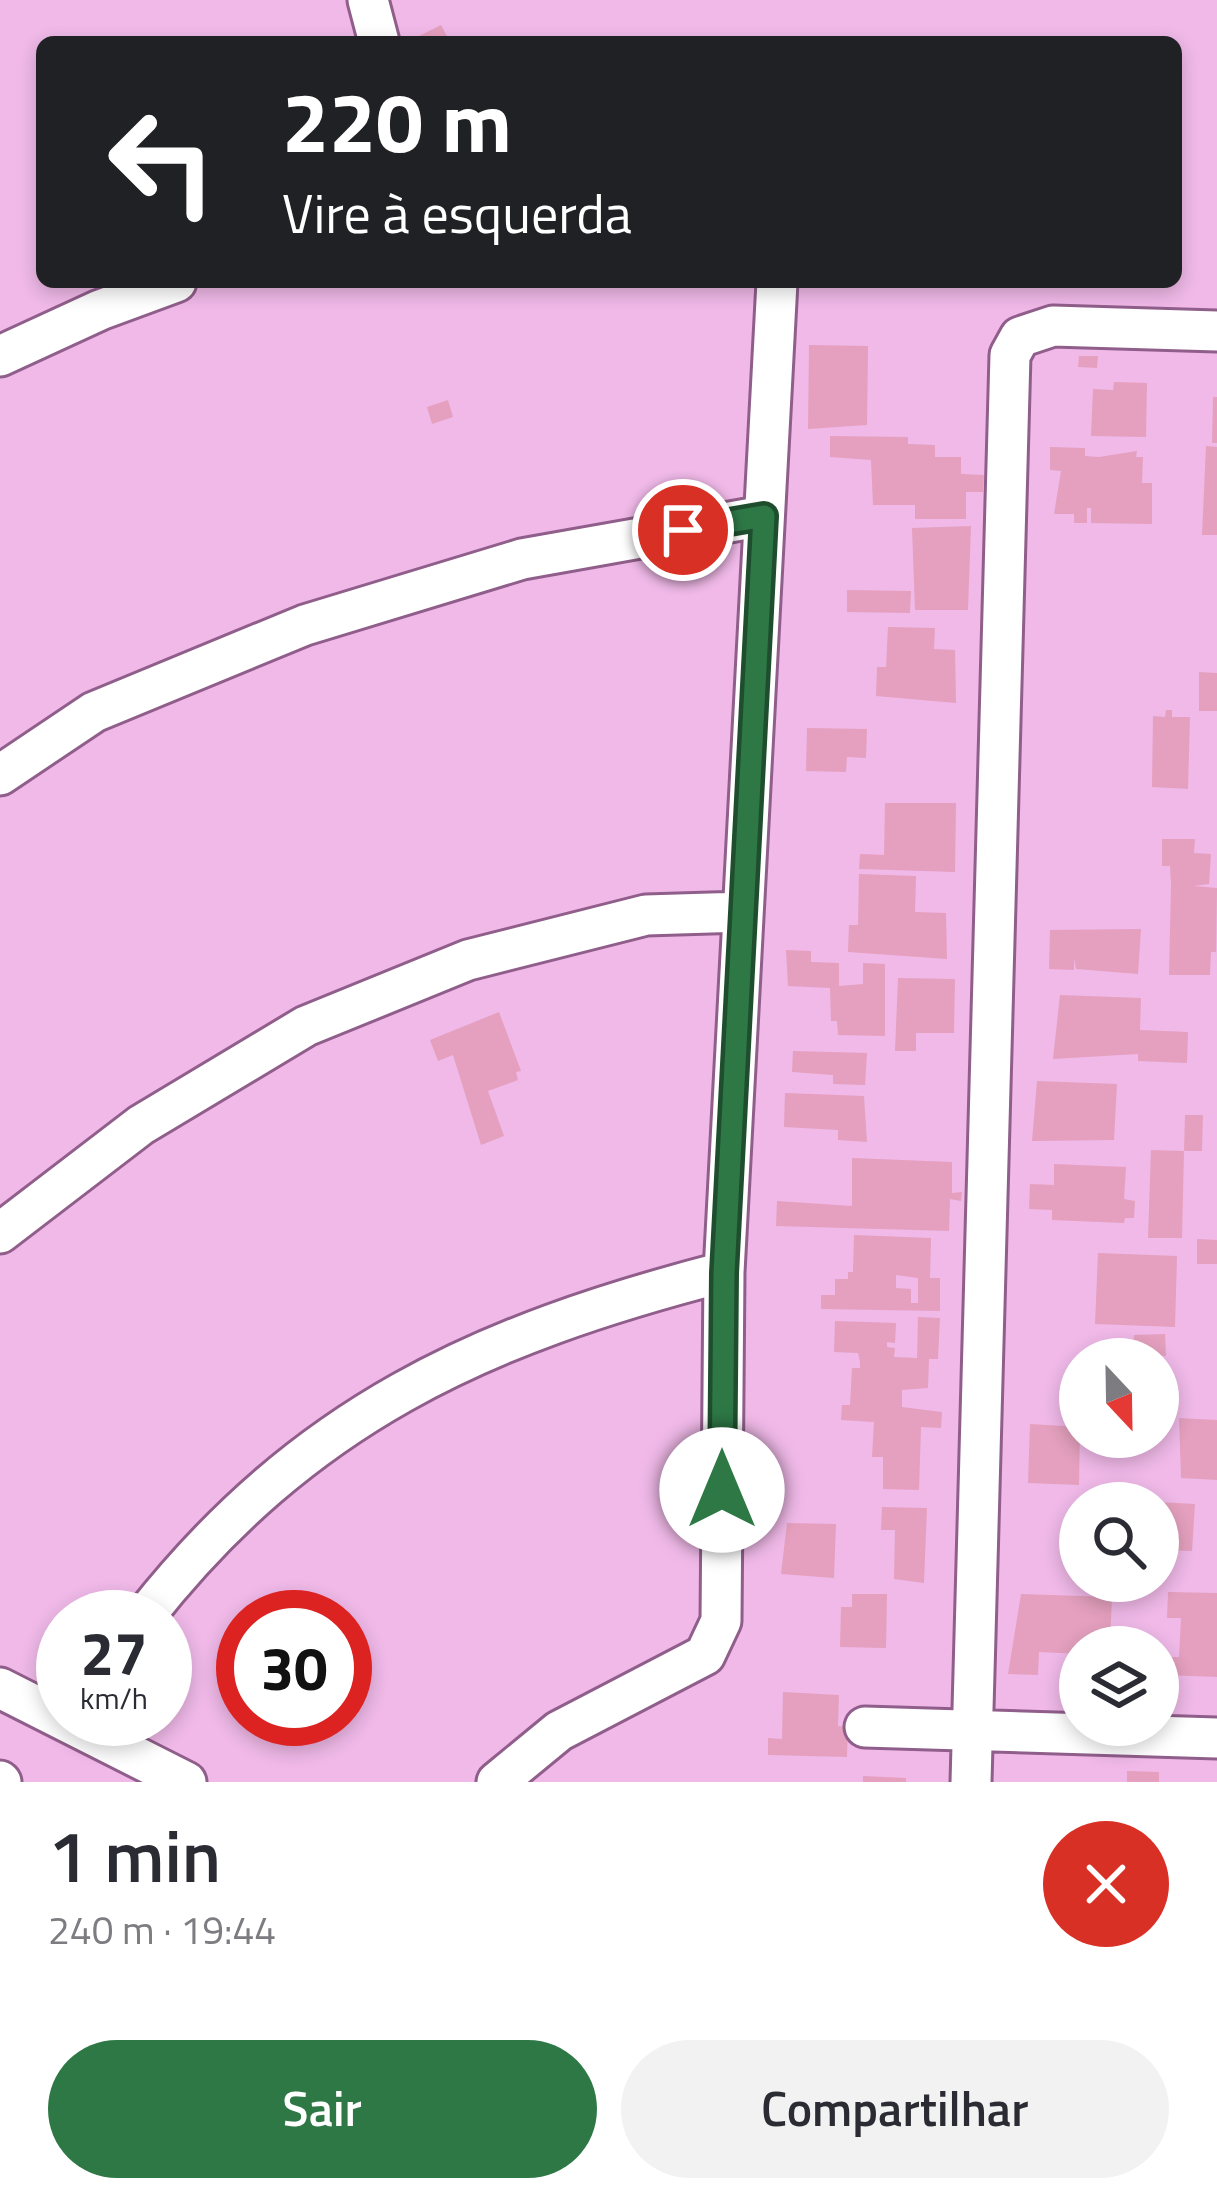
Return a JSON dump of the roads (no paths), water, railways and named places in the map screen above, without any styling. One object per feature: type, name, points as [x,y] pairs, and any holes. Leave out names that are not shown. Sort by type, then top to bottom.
[{"type":"street","points":[[368,0],[378,36]]},
{"type":"street","points":[[0,356],[160,288]]},
{"type":"street","points":[[497,1782],[560,1731],[705,1654],[721,1621],[724,1273],[777,288]]},
{"type":"street","points":[[971,1782],[1010,355],[1020,337],[1053,326],[1217,331]]},
{"type":"street","points":[[0,775],[94,712],[305,625],[522,559],[764,516]]},
{"type":"street","points":[[0,1233],[141,1125],[306,1026],[468,961],[646,915],[743,912]]},
{"type":"street","points":[[165,1590],[202,1544],[311,1449],[444,1366],[607,1303],[724,1273]]},
{"type":"street","points":[[0,1688],[36,1704]]},
{"type":"street","points":[[865,1727],[1217,1738]]},
{"type":"street","points":[[119,1746],[186,1782]]}]
